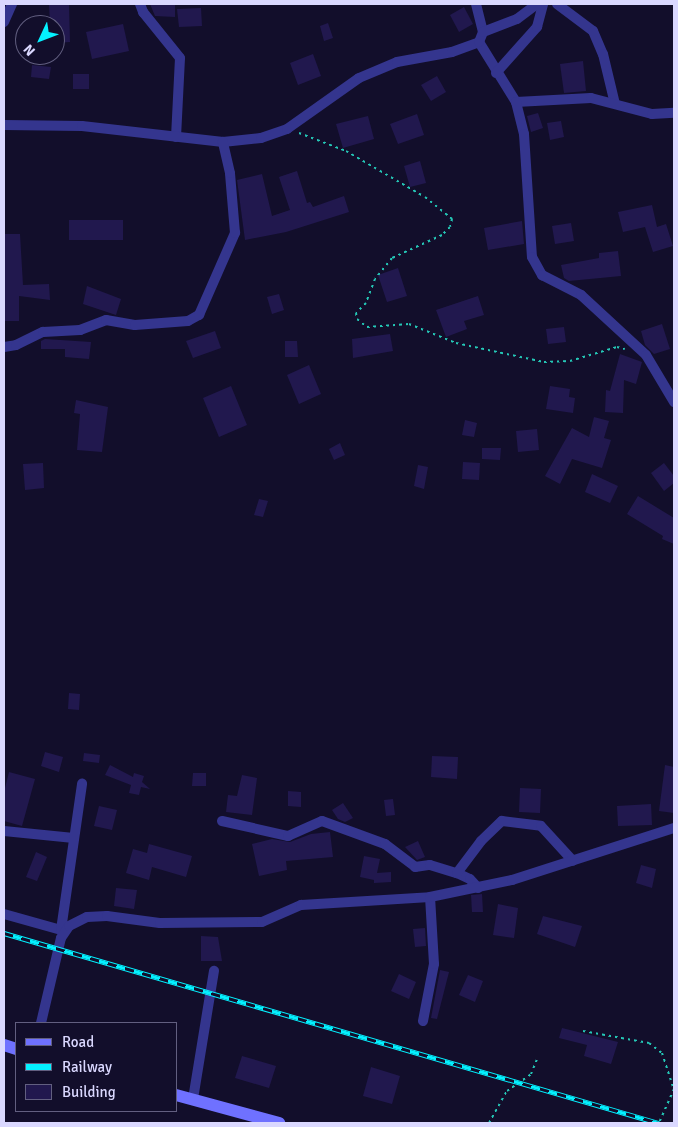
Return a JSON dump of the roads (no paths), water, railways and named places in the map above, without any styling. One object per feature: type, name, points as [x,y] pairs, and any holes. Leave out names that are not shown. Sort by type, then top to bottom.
[{"type":"main road","points":[[178,1095],[278,1123]]},
{"type":"street","points":[[4,22],[12,4]]},
{"type":"street","points":[[140,4],[143,12],[180,58],[176,136]]},
{"type":"street","points":[[476,4],[481,37],[496,73],[516,102],[524,134],[532,257],[542,275],[581,295],[646,355],[674,402]]},
{"type":"street","points":[[4,125],[82,126],[223,142],[261,138],[287,129],[359,78],[397,62],[452,52],[517,19],[537,4]]},
{"type":"street","points":[[496,73],[537,26],[543,4]]},
{"type":"street","points":[[557,4],[593,31],[603,54],[615,104]]},
{"type":"street","points":[[516,102],[591,98],[652,114],[674,113]]},
{"type":"street","points":[[4,346],[16,345],[43,332],[80,330],[106,320],[135,325],[188,321],[200,315],[235,233],[230,173],[223,142]]},
{"type":"street","points":[[41,1022],[63,930],[82,784]]},
{"type":"street","points":[[222,821],[288,836],[322,821],[385,844],[415,867],[430,866],[457,873],[470,879],[478,888]]},
{"type":"street","points":[[457,873],[481,841],[502,821],[541,826],[573,861]]},
{"type":"street","points":[[4,914],[63,930],[79,920],[98,915],[160,923],[262,922],[301,906],[430,897],[478,888],[573,861],[674,828]]},
{"type":"street","points":[[4,831],[74,838]]},
{"type":"street","points":[[423,1021],[434,964],[430,897]]},
{"type":"street","points":[[193,1099],[214,971]]},
{"type":"railway","points":[[4,933],[659,1123]]}]
